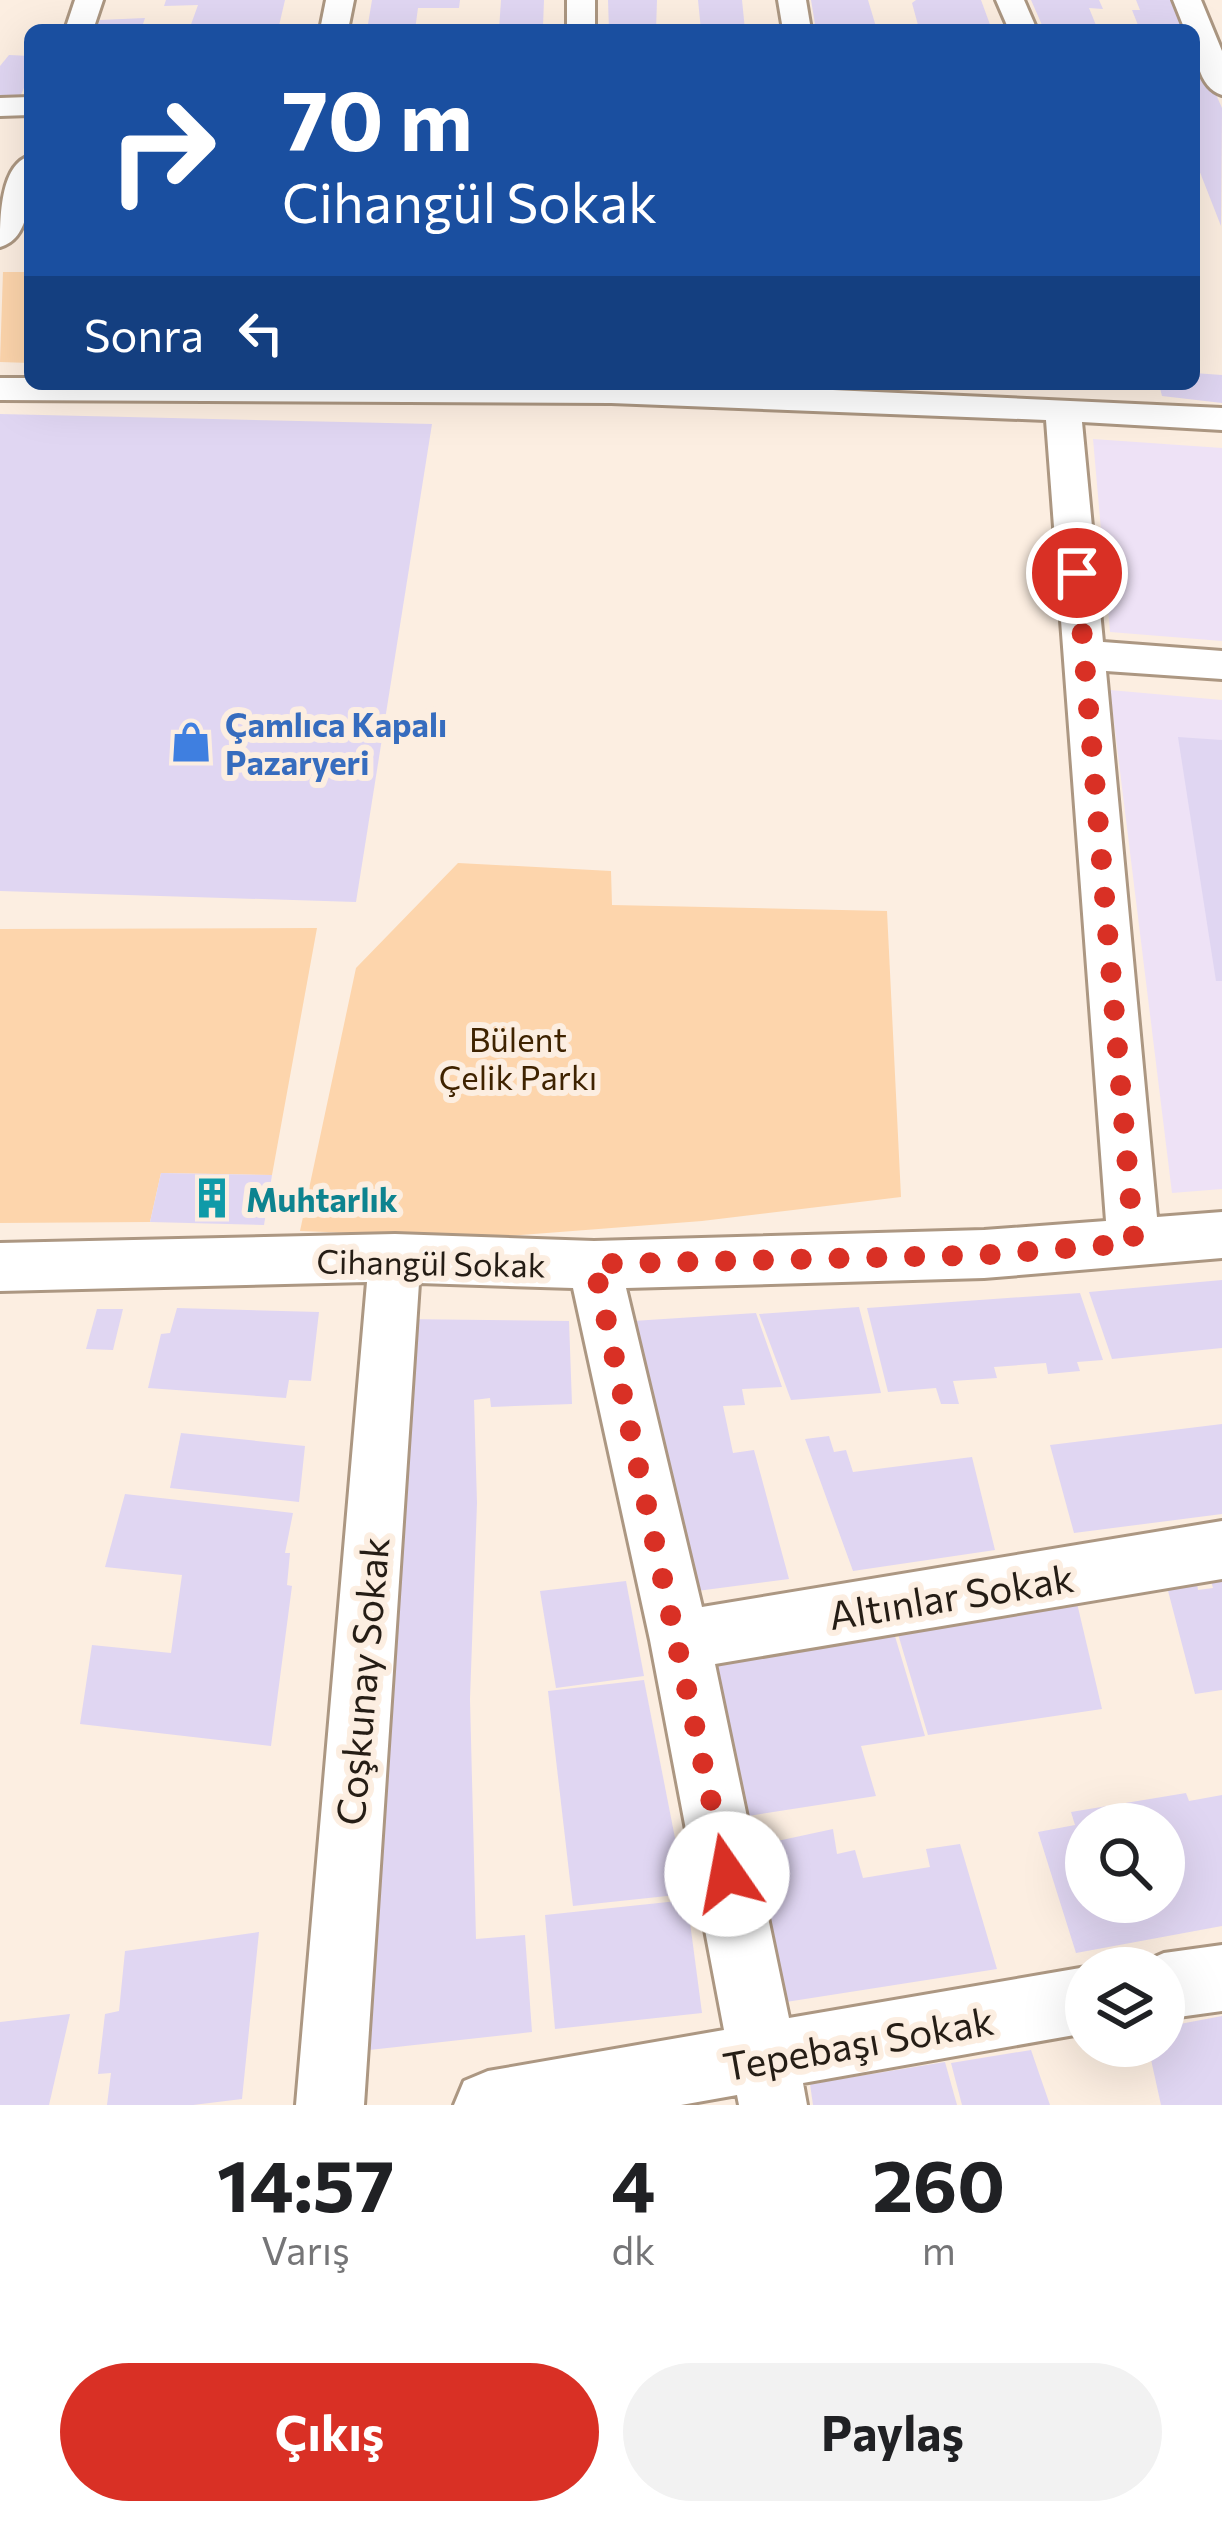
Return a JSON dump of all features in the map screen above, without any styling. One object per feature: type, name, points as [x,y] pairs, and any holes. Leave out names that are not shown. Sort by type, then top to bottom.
[{"type":"street","points":[[1200,32],[1222,86]]},
{"type":"street","points":[[1,232],[24,186]]},
{"type":"street","points":[[723,390],[824,392],[1063,410],[1136,399],[1222,419]]},
{"type":"street","points":[[1063,410],[1134,1243]]},
{"type":"street","points":[[1084,655],[1222,665]]},
{"type":"street","name":"Cihangül Sokak","points":[[0,1268],[395,1258],[594,1264],[984,1255],[1222,1234]]},
{"type":"street","name":"Coşkunay Sokak","points":[[331,2105],[395,1258]]},
{"type":"street","points":[[594,1264],[680,1640],[769,2083]]},
{"type":"street","name":"Altınlar Sokak","points":[[680,1640],[1222,1550]]},
{"type":"street","points":[[1185,1983],[1222,1978]]},
{"type":"street","name":"Tepebaşı Sokak","points":[[488,2105],[769,2083],[1065,2005]]},
{"type":"shaded area","points":[[1093,439],[1222,448],[1222,641],[1110,632]]},
{"type":"shaded area","points":[[1110,690],[1222,700],[1222,1189],[1172,1193]]},
{"type":"green space","points":[[3,272],[24,272],[24,363],[0,362]]},
{"type":"green space","name":"Bülent Çelik Parkı","points":[[458,863],[611,871],[612,905],[887,911],[901,1197],[702,1221],[483,1238],[300,1231],[356,968]]},
{"type":"green space","points":[[317,928],[272,1175],[161,1173],[150,1222],[0,1223],[0,929]]},
{"type":"building","points":[[166,0],[285,0],[279,24],[191,24],[198,5],[164,6]]},
{"type":"building","points":[[372,0],[460,0],[459,8],[418,8],[416,24],[368,24]]},
{"type":"building","points":[[501,0],[544,0],[543,24],[499,24]]},
{"type":"building","points":[[608,0],[657,0],[656,24],[609,24]]},
{"type":"building","points":[[698,0],[742,0],[744,24],[700,24]]},
{"type":"building","points":[[811,0],[868,0],[875,24],[815,24]]},
{"type":"building","points":[[981,0],[990,24],[918,24],[912,3]]},
{"type":"building","points":[[1031,0],[1099,0],[1103,9],[1089,8],[1096,24],[1042,24]]},
{"type":"building","points":[[1136,0],[1175,0],[1185,24],[1138,24],[1132,10],[1140,10]]},
{"type":"building","points":[[145,18],[143,24],[98,24],[100,20]]},
{"type":"building","points":[[9,55],[24,56],[24,88],[18,101],[0,101],[0,66]]},
{"type":"building","points":[[1200,58],[1222,108],[1221,226],[1200,172]]},
{"type":"building","points":[[1200,373],[1222,375],[1222,403],[1162,396],[1160,390],[1200,390]]},
{"type":"building","name":"Çamlıca Kapalı Pazaryeri","points":[[0,414],[432,424],[356,902],[0,891]]},
{"type":"building","points":[[1178,737],[1222,740],[1222,981],[1216,981]]},
{"type":"building","name":"Muhtarlık","points":[[161,1173],[272,1175],[264,1225],[150,1222]]},
{"type":"building","points":[[1222,1280],[1222,1348],[1112,1359],[1089,1292]]},
{"type":"building","points":[[1080,1293],[1103,1360],[1077,1362],[1080,1371],[1048,1374],[1046,1363],[994,1367],[997,1378],[953,1381],[959,1404],[941,1404],[936,1388],[888,1392],[867,1308]]},
{"type":"building","points":[[859,1307],[881,1393],[791,1400],[759,1314]]},
{"type":"building","points":[[177,1308],[319,1312],[311,1381],[289,1380],[286,1398],[148,1388],[161,1334],[170,1333]]},
{"type":"building","points":[[97,1309],[123,1309],[113,1350],[86,1349]]},
{"type":"building","points":[[756,1313],[782,1387],[742,1389],[745,1405],[723,1406],[733,1453],[754,1450],[789,1579],[697,1591],[633,1321]]},
{"type":"building","points":[[399,1319],[569,1321],[572,1404],[491,1407],[490,1398],[474,1400],[477,1503],[470,1699],[476,1939],[525,1935],[532,2032],[351,2052]]},
{"type":"building","points":[[1222,1424],[1222,1514],[1074,1533],[1050,1445]]},
{"type":"building","points":[[181,1433],[305,1446],[299,1502],[170,1488]]},
{"type":"building","points":[[829,1436],[834,1452],[846,1450],[853,1472],[972,1457],[995,1550],[853,1571],[805,1439]]},
{"type":"building","points":[[125,1494],[293,1513],[285,1553],[290,1553],[287,1585],[292,1586],[271,1746],[80,1724],[92,1645],[171,1653],[182,1575],[105,1567]]},
{"type":"building","points":[[1222,1580],[1222,1690],[1195,1694],[1167,1587],[1197,1583],[1198,1590],[1213,1588],[1211,1581]]},
{"type":"building","points":[[626,1581],[644,1676],[556,1688],[540,1591]]},
{"type":"building","points":[[1076,1599],[1102,1709],[928,1735],[895,1624]]},
{"type":"building","points":[[891,1623],[925,1736],[861,1746],[876,1796],[742,1817],[707,1656]]},
{"type":"building","points":[[644,1680],[686,1894],[573,1906],[548,1691]]},
{"type":"building","points":[[1186,1793],[1189,1801],[1222,1795],[1222,1926],[1108,1947],[1074,1947],[1067,1923],[1185,1923],[1185,1803],[1125,1803]]},
{"type":"building","points":[[1065,1827],[1065,1918],[1038,1832]]},
{"type":"building","points":[[833,1829],[837,1854],[855,1850],[863,1878],[930,1867],[926,1849],[960,1844],[997,1969],[786,2002],[754,1846]]},
{"type":"building","points":[[687,1900],[702,2013],[555,2029],[545,1915]]},
{"type":"building","points":[[259,1932],[242,2099],[193,2105],[107,2105],[111,2073],[98,2074],[105,2014],[119,2011],[125,1951]]},
{"type":"building","points":[[70,2014],[49,2105],[0,2105],[0,2022]]},
{"type":"building","points":[[1222,2016],[1222,2105],[1161,2105],[1153,2067],[1185,2067],[1185,2023]]},
{"type":"building","points":[[1031,2050],[1050,2105],[962,2105],[951,2063]]},
{"type":"building","points":[[945,2062],[957,2105],[813,2105],[810,2084]]},
{"type":"place","name":"Çamlıca Kapalı Pazaryeri","points":[[191,742]]},
{"type":"place","name":"Muhtarlık","points":[[212,1198]]},
{"type":"route","points":[[727,1874],[680,1640],[594,1264],[984,1255],[1134,1243],[1077,573]]}]
